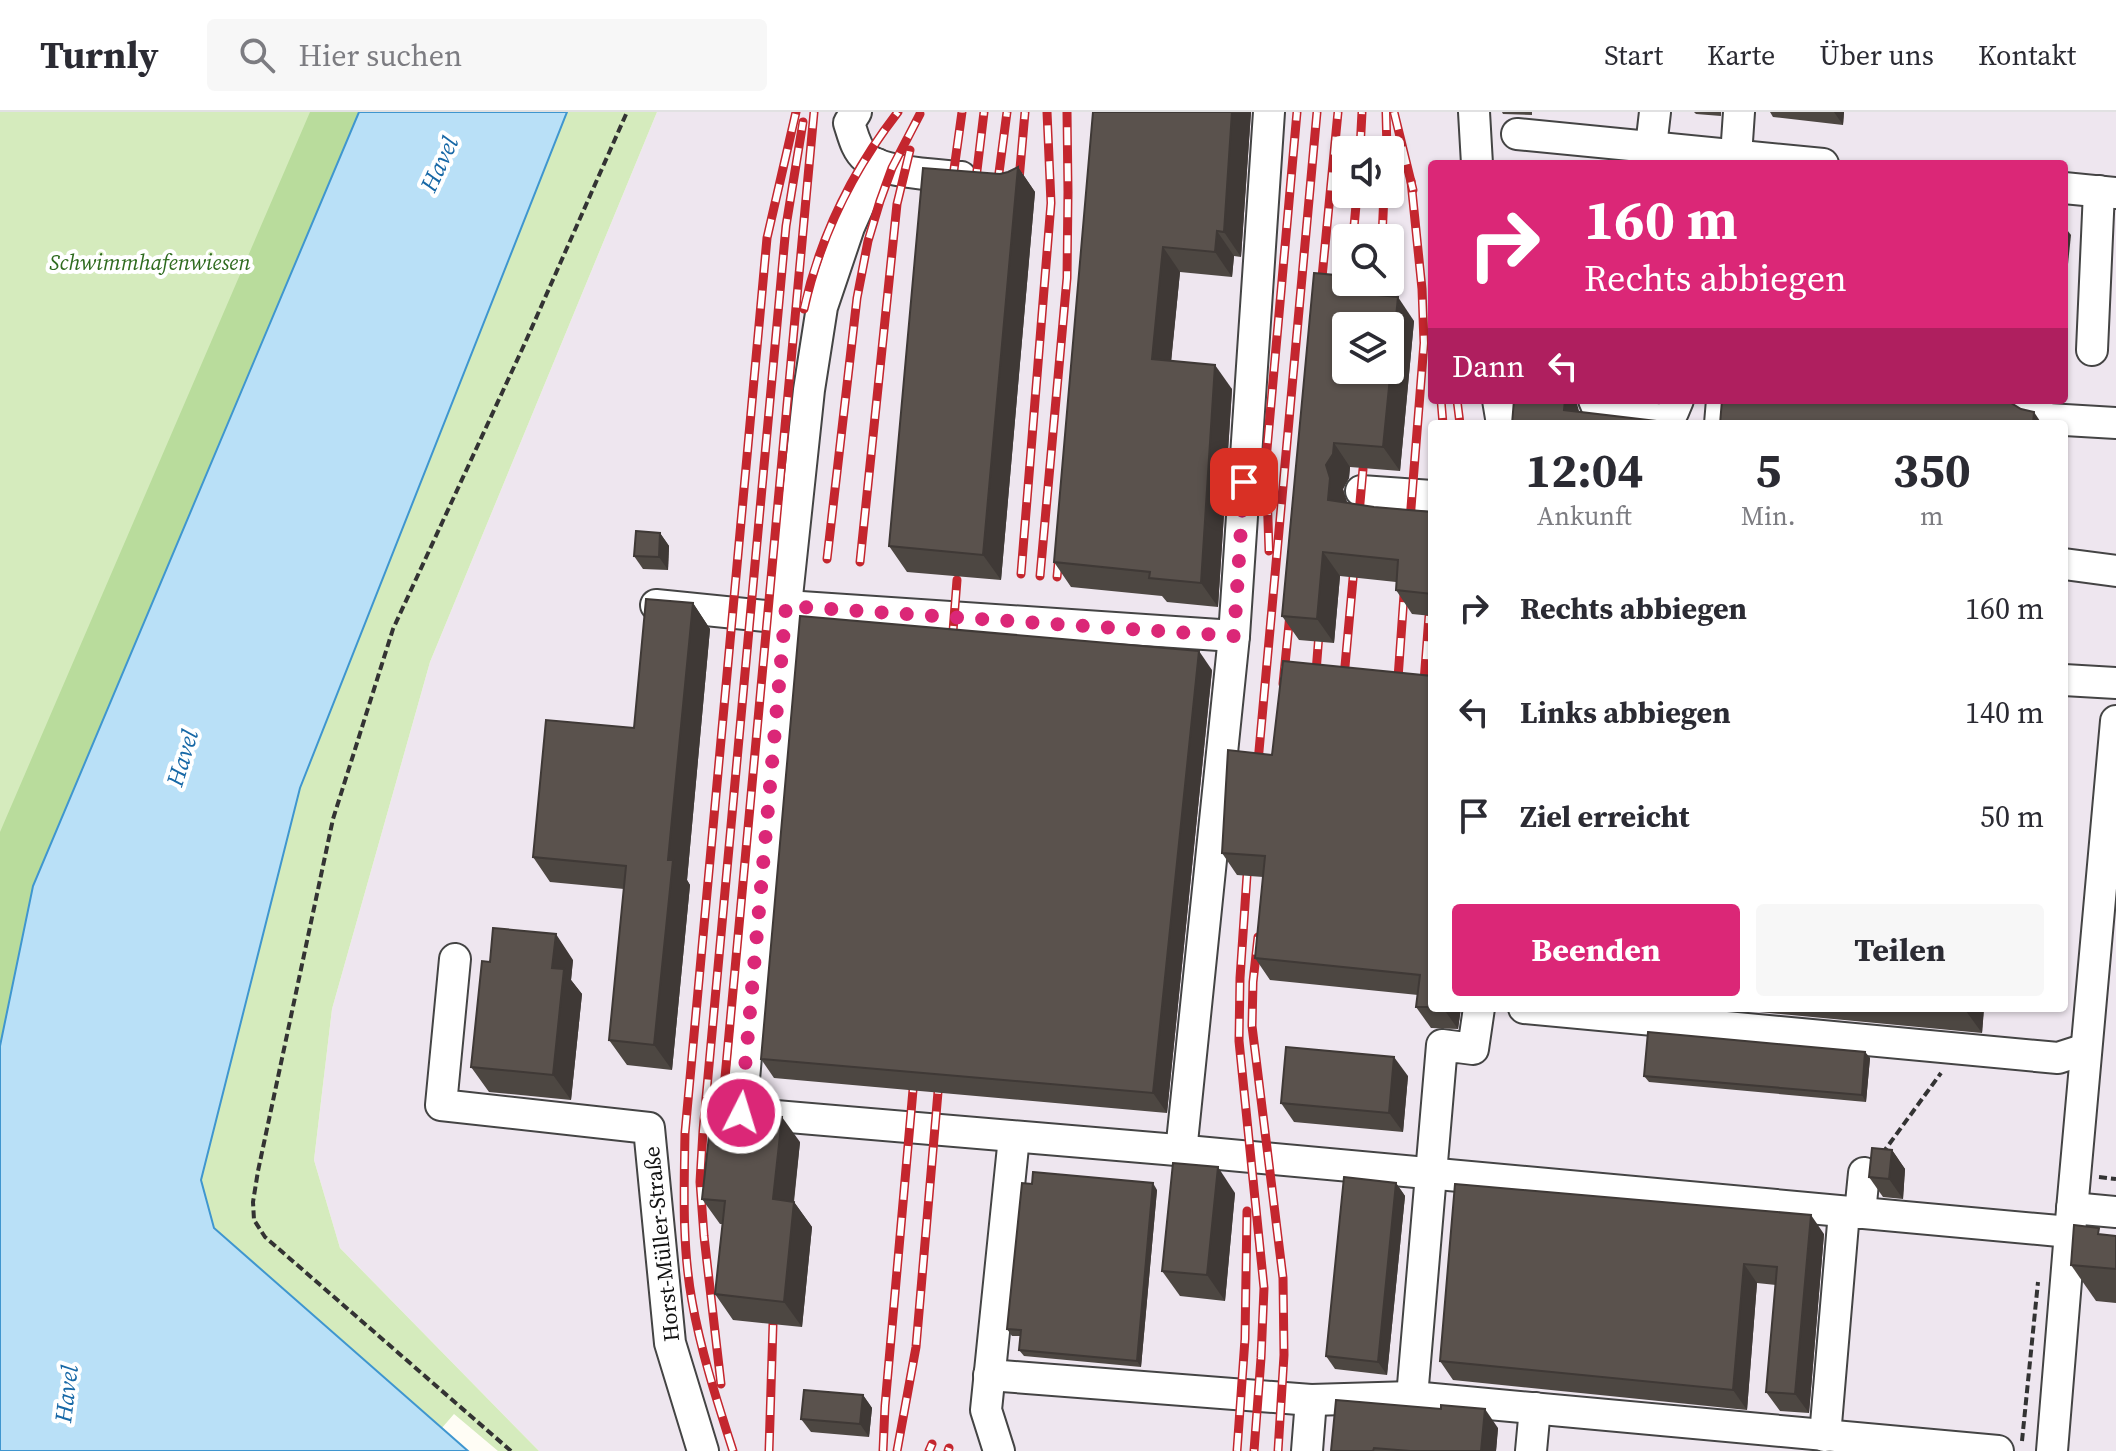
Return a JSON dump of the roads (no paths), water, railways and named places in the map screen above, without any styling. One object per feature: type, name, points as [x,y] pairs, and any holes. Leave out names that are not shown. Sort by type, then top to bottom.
[{"type":"street","points":[[856,112],[849,123],[855,143],[865,158],[905,171],[986,179]]},
{"type":"street","points":[[1181,1152],[1234,636],[1269,112]]},
{"type":"street","points":[[1474,112],[1477,160]]},
{"type":"street","points":[[1651,147],[1655,112]]},
{"type":"street","points":[[1736,156],[1739,112]]},
{"type":"street","points":[[1517,134],[1780,160]]},
{"type":"street","points":[[877,164],[849,227],[822,307],[809,390],[741,1113],[1852,1213],[2071,1220],[2116,1212]]},
{"type":"street","points":[[2068,188],[2108,192],[2092,350]]},
{"type":"street","points":[[1597,404],[1604,414],[1666,420]]},
{"type":"street","points":[[1976,404],[2035,411],[2048,419],[2065,420]]},
{"type":"street","points":[[2068,420],[2116,423]]},
{"type":"street","points":[[1361,491],[1428,496]]},
{"type":"street","points":[[2068,565],[2116,571]]},
{"type":"street","points":[[655,605],[1234,636]]},
{"type":"street","points":[[2068,680],[2116,683]]},
{"type":"street","points":[[2052,1451],[2086,1049],[2112,806],[2116,721]]},
{"type":"street","name":"Horst-Müller-Straße","points":[[455,959],[441,1105],[649,1128],[670,1343],[703,1451]]},
{"type":"street","points":[[1412,1397],[1442,1045],[1473,1049],[1478,1012]]},
{"type":"street","points":[[1567,1012],[2058,1058],[2086,1049]]},
{"type":"street","points":[[999,1451],[986,1410],[1014,1137]]},
{"type":"street","points":[[1825,1436],[1852,1213],[1871,1166]]},
{"type":"street","points":[[989,1375],[1311,1400],[1412,1397],[1998,1451]]},
{"type":"street","points":[[1307,1451],[1311,1400]]},
{"type":"street","points":[[1531,1451],[1535,1408]]},
{"type":"water","name":"Havel","points":[[359,112],[567,112],[300,788],[201,1180],[214,1228],[468,1451],[0,1451],[0,1046],[33,886]]},
{"type":"railway","points":[[733,1451],[705,1358],[689,1280],[684,1217],[685,1133],[767,238],[796,112]]},
{"type":"railway","points":[[720,1132],[814,112]]},
{"type":"railway","points":[[804,309],[819,256],[840,205],[867,157],[898,112]]},
{"type":"railway","points":[[952,184],[962,112]]},
{"type":"railway","points":[[975,187],[984,112]]},
{"type":"railway","points":[[997,188],[1007,112]]},
{"type":"railway","points":[[1018,191],[1025,112]]},
{"type":"railway","points":[[1021,574],[1051,203],[1047,112]]},
{"type":"railway","points":[[1040,576],[1067,278],[1067,112]]},
{"type":"railway","points":[[1269,551],[1266,460],[1297,112]]},
{"type":"railway","points":[[1257,773],[1317,112]]},
{"type":"railway","points":[[1320,298],[1338,112]]},
{"type":"railway","points":[[1361,136],[1362,112]]},
{"type":"railway","points":[[1386,112],[1387,136]]},
{"type":"railway","points":[[1394,112],[1413,190]]},
{"type":"railway","points":[[827,559],[857,298],[868,241],[892,168],[920,114]]},
{"type":"railway","points":[[721,1384],[700,1182],[703,1131],[786,226],[803,122]]},
{"type":"railway","points":[[860,562],[897,204],[910,150]]},
{"type":"railway","points":[[1409,533],[1424,343],[1411,181]]},
{"type":"railway","points":[[1354,224],[1356,208]]},
{"type":"railway","points":[[1383,208],[1383,224]]},
{"type":"railway","points":[[1378,296],[1378,306]]},
{"type":"railway","points":[[1441,404],[1443,420]]},
{"type":"railway","points":[[1458,404],[1460,420]]},
{"type":"railway","points":[[1358,525],[1363,469]]},
{"type":"railway","points":[[1057,577],[1060,545]]},
{"type":"railway","points":[[1343,688],[1355,557]]},
{"type":"railway","points":[[952,644],[957,580]]},
{"type":"railway","points":[[1397,692],[1405,581]]},
{"type":"railway","points":[[1283,684],[1291,604]]},
{"type":"railway","points":[[1315,685],[1320,621]]},
{"type":"railway","points":[[1423,695],[1428,629]]},
{"type":"railway","points":[[1247,875],[1239,1041],[1264,1288],[1254,1451]]},
{"type":"railway","points":[[1258,937],[1252,1026],[1283,1278],[1284,1355],[1278,1451]]},
{"type":"railway","points":[[883,1451],[913,1090]]},
{"type":"railway","points":[[897,1451],[916,1347],[938,1092]]},
{"type":"railway","points":[[1237,1451],[1245,1339],[1247,1211]]},
{"type":"railway","points":[[769,1451],[773,1324]]},
{"type":"railway","points":[[929,1451],[932,1444]]},
{"type":"park label","name":"Schwimmhafenwiesen","points":[[150,262]]}]
